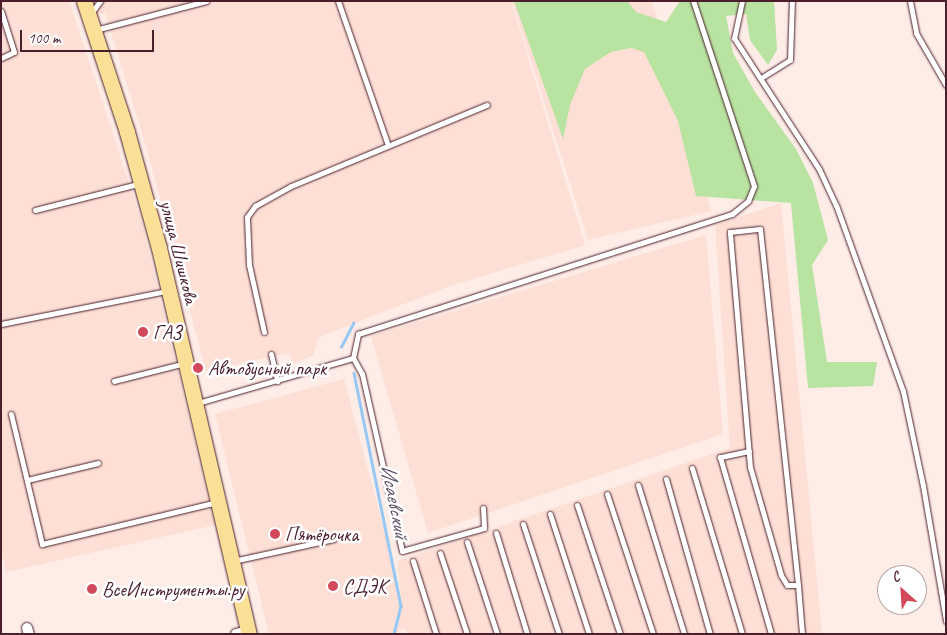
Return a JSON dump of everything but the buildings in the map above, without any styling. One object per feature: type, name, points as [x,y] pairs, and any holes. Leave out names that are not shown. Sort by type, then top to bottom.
[{"type":"main road","name":"улица Шишкова","points":[[84,1],[141,183],[169,291],[232,561],[244,633]]},
{"type":"lane","points":[[91,24],[100,1]]},
{"type":"lane","points":[[91,24],[206,1]]},
{"type":"lane","points":[[338,1],[388,145]]},
{"type":"lane","points":[[483,508],[484,528],[402,551],[362,374],[353,358],[358,334],[732,214],[748,201],[754,186],[693,1]]},
{"type":"lane","points":[[742,1],[734,38],[819,169],[836,205],[892,356],[903,391],[923,486],[946,621]]},
{"type":"lane","points":[[761,78],[790,60],[792,1]]},
{"type":"lane","points":[[910,1],[916,33],[946,85]]},
{"type":"lane","points":[[1,11],[14,52],[1,58]]},
{"type":"lane","points":[[264,332],[249,265],[247,217],[255,206],[291,186],[487,105]]},
{"type":"lane","points":[[35,210],[141,183]]},
{"type":"lane","points":[[798,585],[787,585],[781,575],[750,468],[730,232],[760,228],[798,585],[802,634]]},
{"type":"lane","points":[[1,324],[169,291]]},
{"type":"lane","points":[[271,354],[277,381]]},
{"type":"lane","points":[[195,404],[353,358]]},
{"type":"lane","points":[[114,380],[185,363]]},
{"type":"lane","points":[[11,414],[42,544],[218,502]]},
{"type":"lane","points":[[749,451],[720,457],[771,634]]},
{"type":"lane","points":[[27,480],[98,463]]},
{"type":"lane","points":[[692,468],[742,634]]},
{"type":"lane","points":[[666,480],[710,634]]},
{"type":"lane","points":[[638,485],[684,634]]},
{"type":"lane","points":[[608,494],[653,634]]},
{"type":"lane","points":[[577,505],[620,634]]},
{"type":"lane","points":[[550,514],[590,634]]},
{"type":"lane","points":[[523,524],[559,634]]},
{"type":"lane","points":[[496,533],[527,634]]},
{"type":"lane","points":[[232,561],[334,539]]},
{"type":"lane","points":[[467,542],[497,634]]},
{"type":"lane","points":[[440,553],[467,634]]},
{"type":"lane","points":[[412,561],[436,634]]},
{"type":"shaded area","points":[[1,1],[69,1],[142,222],[215,525],[6,572],[1,549]]},
{"type":"shaded area","points":[[90,1],[511,1],[585,245],[450,286],[319,337],[313,355],[293,364],[289,353],[206,371],[146,146],[105,13],[95,15]]},
{"type":"shaded area","points":[[512,1],[652,1],[711,211],[588,240]]},
{"type":"shaded area","points":[[781,203],[822,634],[406,634],[405,628],[392,634],[269,634],[215,414],[344,379],[401,595],[397,561],[730,448],[715,225]]},
{"type":"shaded area","points":[[706,235],[723,434],[428,533],[371,336]]},
{"type":"green space","points":[[514,1],[627,1],[636,12],[666,22],[680,1],[774,1],[777,50],[768,65],[750,40],[746,14],[726,16],[733,53],[755,92],[796,149],[813,183],[828,240],[812,265],[827,362],[877,362],[873,386],[808,388],[791,203],[696,196],[678,121],[644,52],[631,48],[611,52],[585,69],[570,105],[563,139]]},
{"type":"waterway","name":"Исаевский","points":[[341,347],[353,323]]},
{"type":"waterway","name":"Исаевский","points":[[354,373],[401,606],[394,634]]},
{"type":"place","name":"ГАЗ","points":[[143,332]]},
{"type":"place","name":"Автобусный парк","points":[[198,368]]},
{"type":"place","name":"Пятёрочка","points":[[275,534]]},
{"type":"place","name":"СДЭК","points":[[333,586]]},
{"type":"place","name":"ВсеИнструменты.ру","points":[[92,589]]}]
